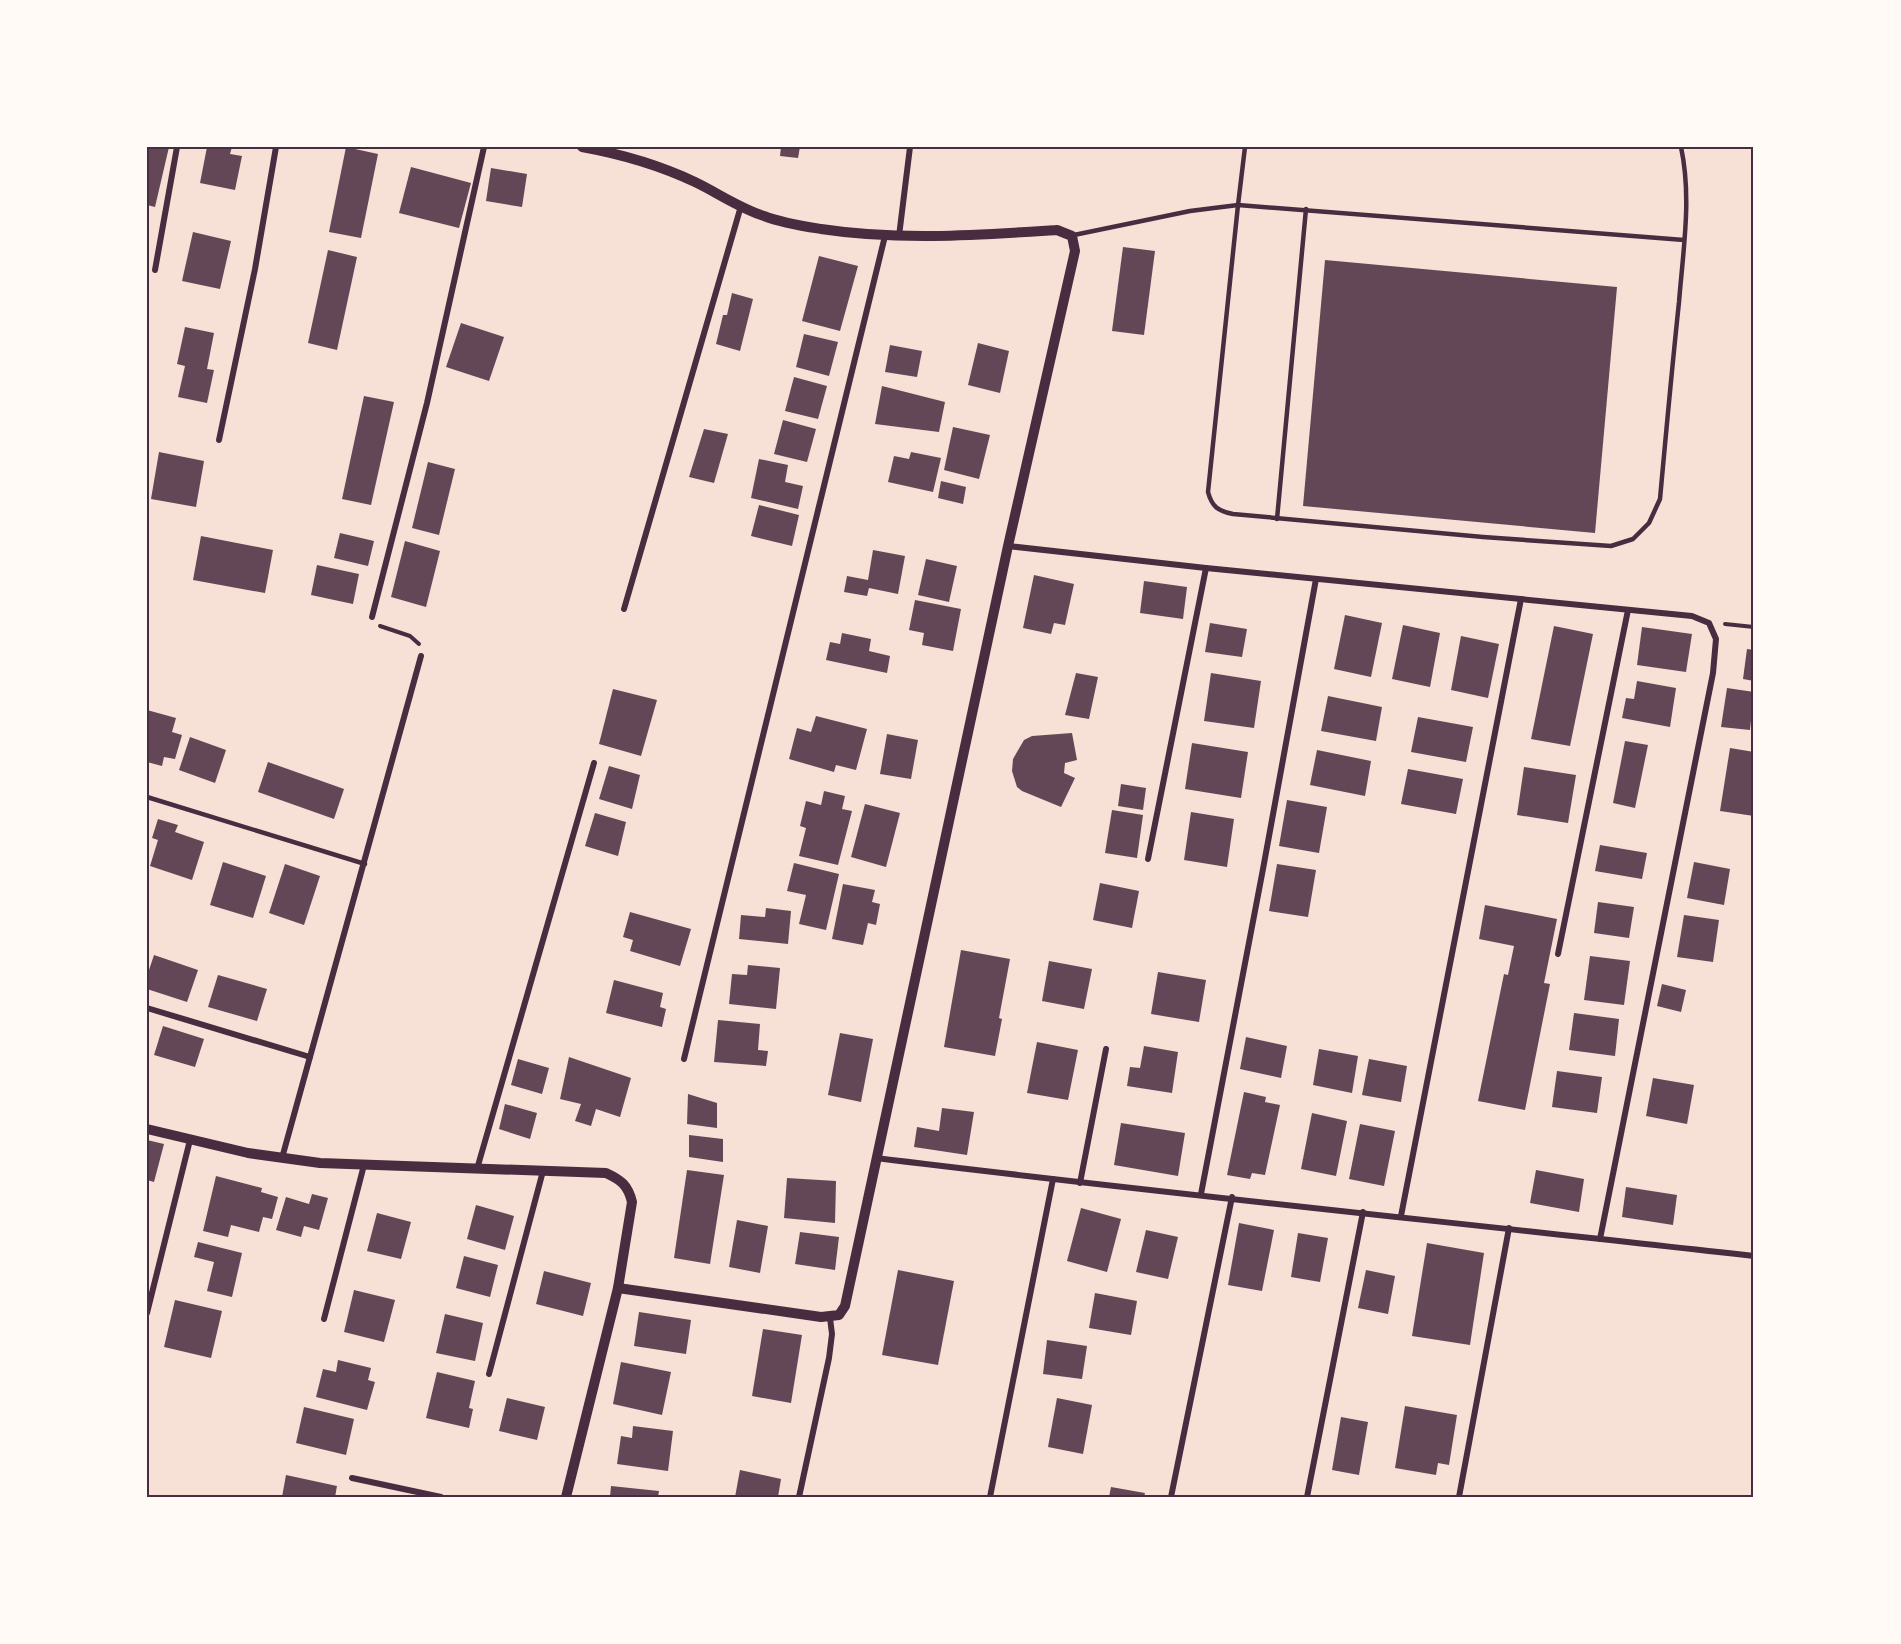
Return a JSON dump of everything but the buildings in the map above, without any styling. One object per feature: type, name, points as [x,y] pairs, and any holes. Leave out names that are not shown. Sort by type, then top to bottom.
[{"type":"street","points":[[155,270],[177,147]]},
{"type":"street","points":[[219,440],[255,269],[276,147]]},
{"type":"street","points":[[372,617],[427,403],[484,147]]},
{"type":"street","points":[[582,147],[615,153],[655,165],[764,216],[798,225],[885,236],[956,236],[1058,230],[1072,236],[1075,251],[1008,546],[848,1295],[839,1315],[830,1318],[618,1288]]},
{"type":"street","points":[[899,236],[910,147]]},
{"type":"street","points":[[624,609],[741,206]]},
{"type":"street","points":[[684,1059],[885,236]]},
{"type":"street","points":[[1008,546],[1692,616],[1709,622],[1716,639],[1713,673],[1600,1239]]},
{"type":"street","points":[[1148,859],[1206,568]]},
{"type":"street","points":[[1201,1194],[1316,579]]},
{"type":"street","points":[[1401,1216],[1521,599]]},
{"type":"street","points":[[1558,954],[1628,610]]},
{"type":"street","points":[[282,1158],[421,656]]},
{"type":"street","points":[[477,1169],[594,763]]},
{"type":"street","points":[[147,1008],[310,1057]]},
{"type":"street","points":[[1080,1183],[1106,1049]]},
{"type":"street","points":[[147,1129],[248,1153],[282,1158],[364,1165],[606,1173],[619,1179],[628,1188],[632,1202],[618,1288],[566,1497]]},
{"type":"street","points":[[147,1313],[190,1140]]},
{"type":"street","points":[[876,1158],[1080,1183],[1232,1197],[1754,1256]]},
{"type":"street","points":[[324,1319],[364,1165]]},
{"type":"street","points":[[489,1374],[543,1171]]},
{"type":"street","points":[[990,1497],[1053,1179]]},
{"type":"street","points":[[1172,1497],[1232,1197]]},
{"type":"street","points":[[1306,1497],[1362,1212]]},
{"type":"street","points":[[1459,1497],[1509,1228]]},
{"type":"street","points":[[799,1497],[829,1358],[832,1334],[830,1318]]},
{"type":"street","points":[[352,1478],[441,1497]]},
{"type":"lane","points":[[1245,147],[1208,492],[1211,504],[1219,511],[1277,519],[1611,546],[1633,539],[1649,523],[1660,499],[1684,240],[1686,194],[1685,163],[1681,147]]},
{"type":"lane","points":[[1072,236],[1190,212],[1238,205],[1684,240]]},
{"type":"lane","points":[[1277,519],[1306,209]]},
{"type":"lane","points":[[147,798],[365,864]]},
{"type":"path","points":[[372,617],[375,624],[410,636],[420,644],[421,656]]},
{"type":"path","points":[[1709,622],[1754,627]]}]
